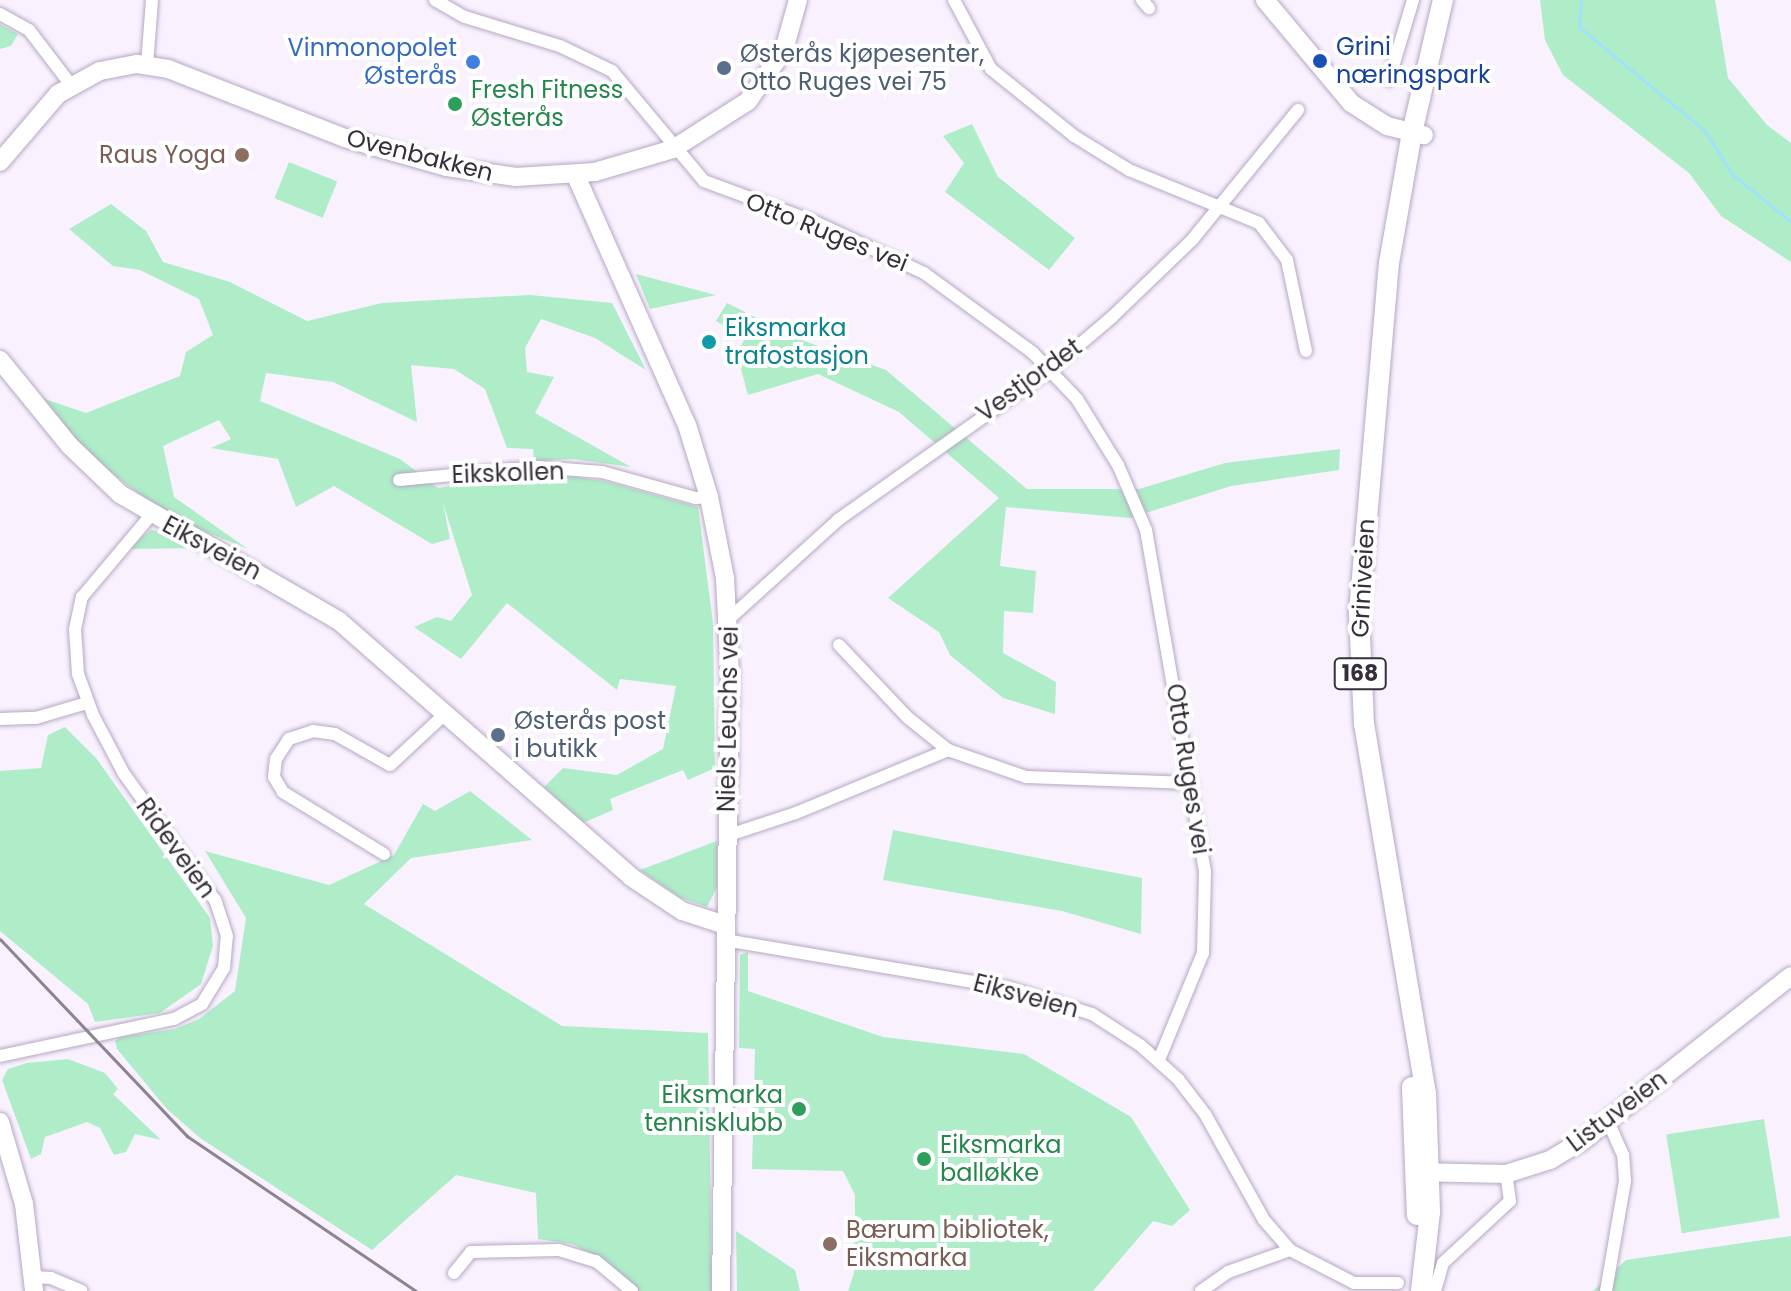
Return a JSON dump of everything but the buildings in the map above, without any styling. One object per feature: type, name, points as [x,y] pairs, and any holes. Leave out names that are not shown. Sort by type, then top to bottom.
[{"type":"main road","name":"Griniveien","points":[[1426,1290],[1423,1172],[1406,980],[1366,737],[1359,654],[1361,560],[1389,263],[1444,0]]},
{"type":"street","points":[[147,65],[152,0]]},
{"type":"street","name":"Otto Ruges vei","points":[[435,0],[465,17],[560,46],[612,71],[644,103],[673,149],[704,181],[815,222],[924,273],[988,316],[1051,369],[1118,465],[1146,530],[1205,872],[1206,934],[1187,1000],[1159,1060]]},
{"type":"street","name":"Ovenbakken","points":[[0,162],[47,103],[71,85],[110,68],[147,65],[345,138],[424,161],[498,176],[576,176],[673,149],[725,120],[767,81],[792,30],[798,0]]},
{"type":"street","points":[[954,0],[991,69],[1027,102],[1103,156],[1223,204],[1259,223],[1287,260],[1306,351]]},
{"type":"street","points":[[1265,0],[1351,103],[1378,122],[1418,134]]},
{"type":"street","points":[[1389,80],[1413,0]]},
{"type":"street","points":[[0,14],[29,30],[71,85]]},
{"type":"street","name":"Vestjordet","points":[[730,618],[896,475],[1051,369],[1156,275],[1223,204],[1298,110]]},
{"type":"street","name":"Niels Leuchs vei","points":[[576,176],[674,392],[709,497],[730,618],[721,1291]]},
{"type":"street","name":"Eiksveien","points":[[0,360],[95,473],[151,515],[326,613],[637,882],[725,932],[1047,997],[1106,1022],[1159,1060],[1205,1114],[1251,1199],[1290,1250],[1354,1283],[1398,1283]]},
{"type":"street","name":"Eikskollen","points":[[399,480],[538,467],[602,472],[695,498],[709,497]]},
{"type":"street","name":"Rideveien","points":[[0,1056],[185,1015],[215,988],[226,957],[225,925],[215,900],[133,788],[87,703],[76,655],[78,608],[92,580],[151,515]]},
{"type":"street","points":[[839,645],[907,717],[948,750],[1026,777],[1191,783]]},
{"type":"street","points":[[0,719],[36,718],[87,703]]},
{"type":"street","points":[[384,854],[283,792],[274,777],[276,759],[289,739],[313,731],[335,734],[390,765],[444,715]]},
{"type":"street","points":[[726,836],[852,792],[948,750]]},
{"type":"street","name":"Listuveien","points":[[1423,1172],[1506,1174],[1550,1160],[1608,1121],[1791,976]]},
{"type":"street","points":[[1606,1291],[1625,1181],[1623,1155],[1608,1121]]},
{"type":"street","points":[[0,1122],[24,1204],[34,1284],[51,1278],[81,1291]]},
{"type":"street","points":[[1426,1290],[1443,1263],[1510,1201],[1506,1174]]},
{"type":"street","points":[[454,1273],[471,1252],[559,1250],[596,1261],[632,1291]]},
{"type":"street","points":[[1201,1291],[1228,1272],[1290,1250]]},
{"type":"green space","points":[[1540,0],[1715,0],[1728,78],[1767,125],[1791,143],[1791,262],[1721,216],[1689,173],[1563,75],[1545,40]]},
{"type":"green space","points":[[0,24],[18,34],[11,46],[0,49]]},
{"type":"green space","points":[[972,124],[998,177],[1075,238],[1049,270],[945,192],[964,163],[943,136]]},
{"type":"green space","points":[[289,162],[337,181],[323,218],[274,198]]},
{"type":"green space","points":[[111,204],[146,231],[163,262],[230,282],[307,321],[382,303],[530,295],[612,303],[646,370],[595,338],[541,319],[525,348],[527,372],[554,377],[535,413],[631,467],[573,459],[534,461],[533,449],[507,448],[485,389],[454,369],[411,365],[417,422],[333,382],[266,373],[260,401],[400,459],[438,488],[511,475],[560,475],[604,481],[698,507],[713,623],[715,768],[688,780],[683,770],[610,799],[613,810],[583,823],[544,787],[563,768],[617,775],[663,749],[676,686],[620,679],[617,690],[507,603],[461,659],[414,627],[437,617],[451,621],[472,595],[443,503],[450,539],[432,544],[334,486],[296,507],[278,459],[211,448],[231,439],[219,420],[163,446],[174,497],[248,549],[169,517],[90,456],[42,398],[86,413],[180,376],[186,352],[213,335],[199,299],[140,270],[113,266],[69,229]]},
{"type":"green space","points":[[636,274],[716,295],[650,309]]},
{"type":"green space","points":[[727,303],[796,338],[886,370],[1027,489],[1139,489],[1225,463],[1340,449],[1339,470],[1231,486],[1130,518],[1006,507],[1000,566],[1036,571],[1033,613],[1004,611],[1003,653],[1056,682],[1055,714],[1003,698],[950,655],[939,632],[888,598],[999,498],[899,412],[818,374],[748,395],[737,354],[745,338],[716,321]]},
{"type":"green space","points":[[151,530],[168,532],[199,548],[127,549]]},
{"type":"green space","points":[[65,727],[96,758],[210,918],[213,946],[201,984],[160,1013],[95,1022],[88,1004],[0,931],[0,771],[41,768],[48,735]]},
{"type":"green space","points":[[470,791],[532,840],[411,858],[364,904],[562,1026],[708,1033],[712,1291],[633,1291],[610,1264],[572,1244],[538,1239],[536,1193],[456,1175],[372,1250],[200,1138],[167,1109],[117,1049],[115,1041],[121,1037],[175,1029],[199,1019],[235,991],[246,918],[205,851],[329,885],[394,855],[423,804],[435,811]]},
{"type":"green space","points":[[893,830],[1142,878],[1141,934],[1062,911],[883,880]]},
{"type":"green space","points":[[717,841],[717,887],[707,907],[679,897],[640,870]]},
{"type":"green space","points":[[748,952],[748,991],[883,1037],[1024,1054],[1131,1117],[1190,1210],[1172,1226],[1153,1221],[1093,1291],[848,1291],[854,1273],[855,1195],[843,1171],[752,1169],[755,1049],[739,1048],[740,955]]},
{"type":"green space","points":[[68,1059],[105,1073],[118,1089],[113,1094],[161,1140],[135,1134],[126,1152],[114,1155],[100,1128],[87,1122],[45,1137],[41,1154],[31,1159],[2,1080],[8,1069],[27,1063]]},
{"type":"green space","points":[[1764,1119],[1780,1218],[1682,1233],[1666,1134]]},
{"type":"green space","points":[[736,1231],[795,1270],[800,1291],[737,1291]]},
{"type":"green space","points":[[1791,1236],[1791,1291],[1593,1291],[1626,1260]]},
{"type":"waterway","points":[[1581,0],[1579,27],[1705,131],[1732,174],[1791,222]]},
{"type":"railway","points":[[0,939],[187,1136],[416,1291]]},
{"type":"place","name":"Grini næringspark","points":[[1320,61]]},
{"type":"place","name":"Vinmonopolet Østerås","points":[[473,62]]},
{"type":"place","name":"Østerås kjøpesenter, Otto Ruges vei 75","points":[[724,68]]},
{"type":"place","name":"Fresh Fitness Østerås","points":[[455,104]]},
{"type":"place","name":"Raus Yoga","points":[[242,155]]},
{"type":"place","name":"Eiksmarka trafostasjon","points":[[709,342]]},
{"type":"place","name":"Østerås post i butikk","points":[[498,735]]},
{"type":"place","name":"Eiksmarka tennisklubb","points":[[799,1109]]},
{"type":"place","name":"Eiksmarka balløkke","points":[[924,1159]]},
{"type":"place","name":"Bærum bibliotek, Eiksmarka","points":[[830,1244]]}]
